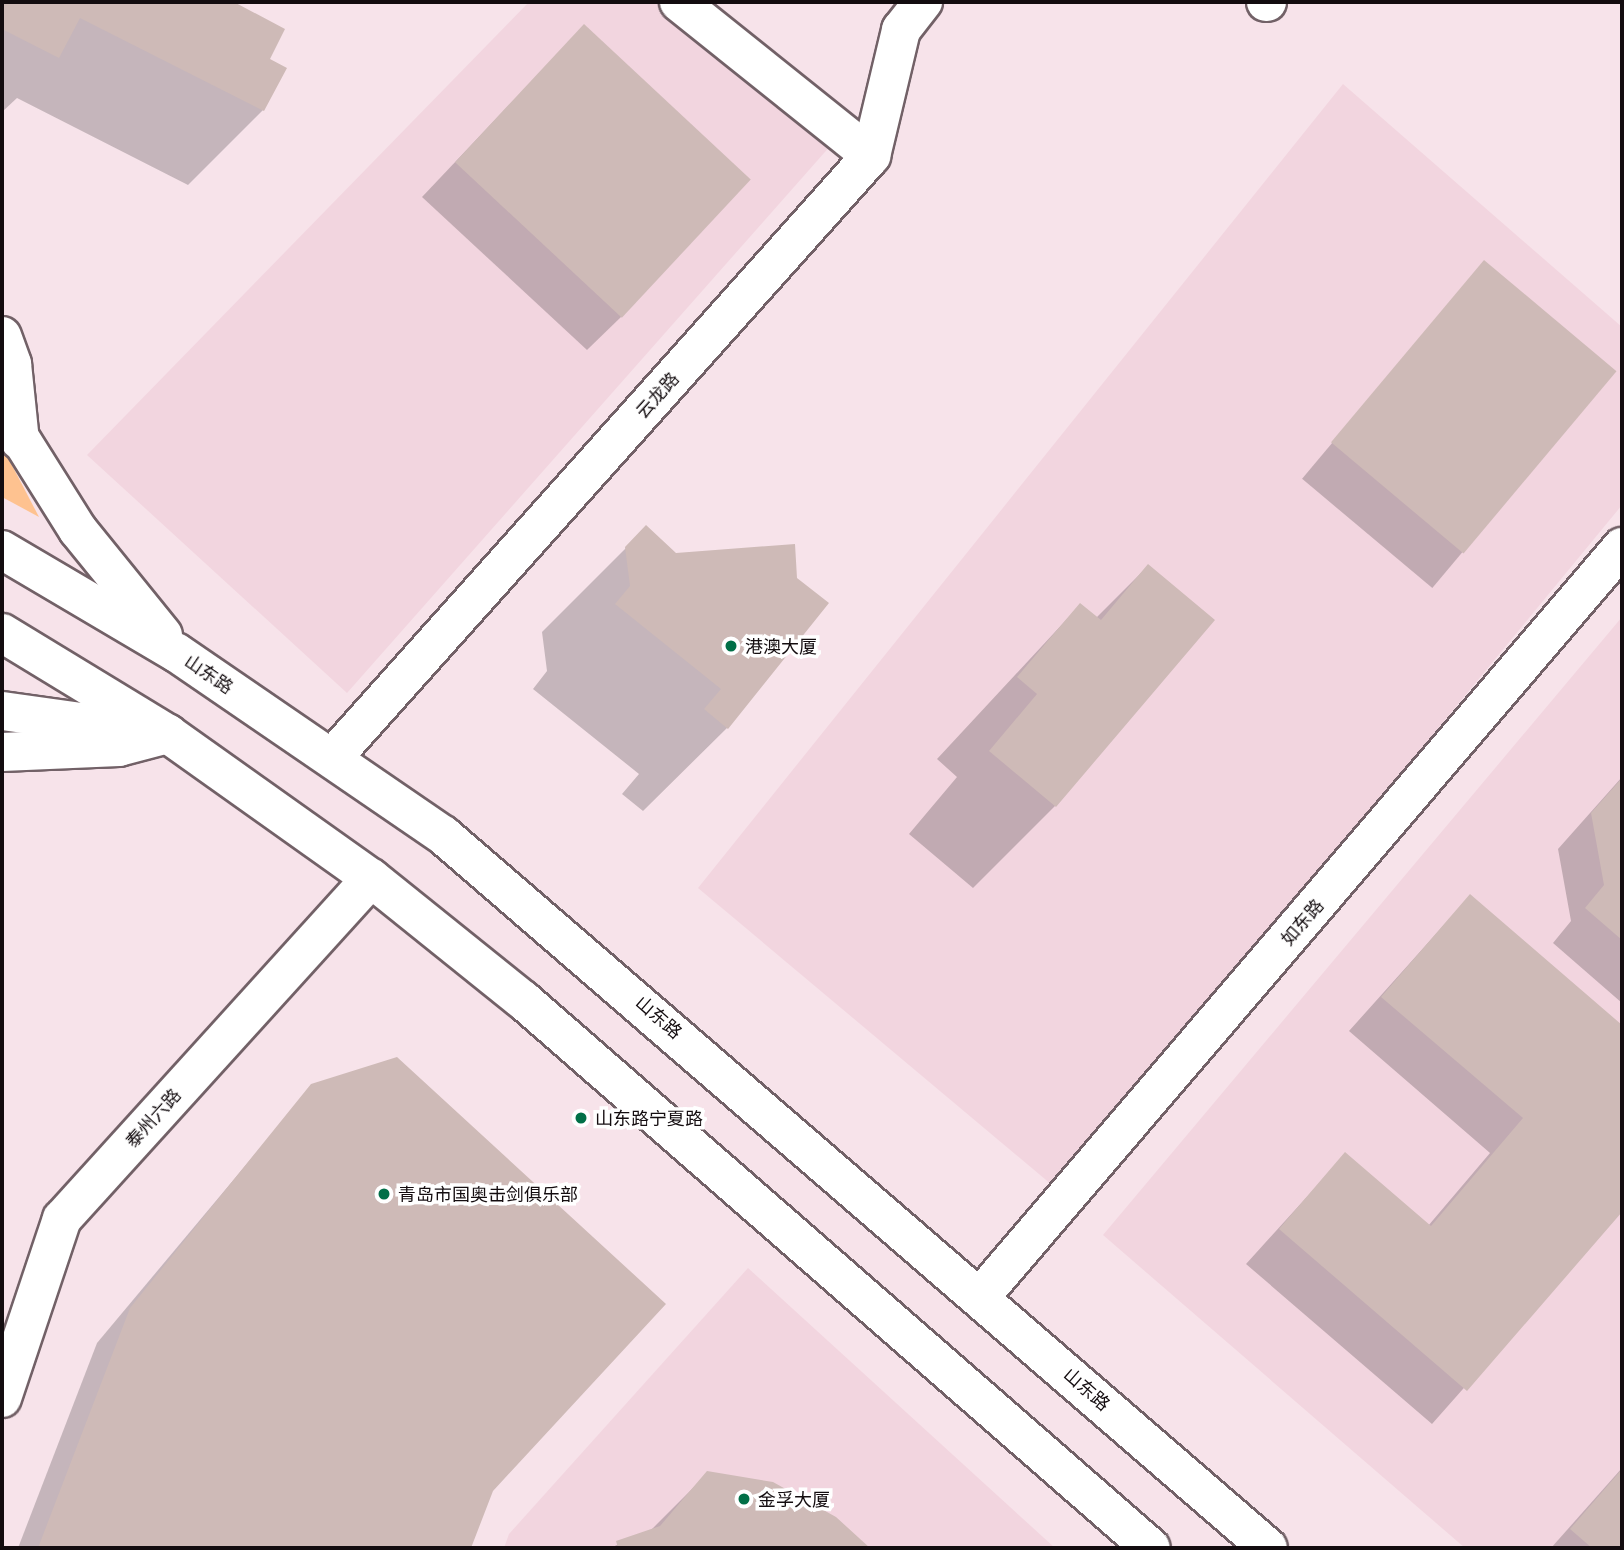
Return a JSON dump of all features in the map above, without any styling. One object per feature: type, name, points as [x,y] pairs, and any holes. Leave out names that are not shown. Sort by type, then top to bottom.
[{"type":"main road","points":[[679,2],[872,156]]},
{"type":"main road","name":"云龙路","points":[[333,757],[872,156],[901,30],[923,2]]},
{"type":"main road","points":[[2,336],[12,364],[11,425],[78,530],[177,653]]},
{"type":"main road","name":"如东路","points":[[981,1296],[1622,547]]},
{"type":"main road","name":"山东路","points":[[2,550],[177,653],[333,757],[518,895],[1268,1548]]},
{"type":"main road","points":[[2,633],[168,734],[371,878],[523,1000],[1151,1548]]},
{"type":"main road","points":[[2,711],[168,734]]},
{"type":"main road","points":[[2,752],[119,747],[168,734]]},
{"type":"main road","name":"泰州六路","points":[[2,1398],[62,1219],[371,878]]},
{"type":"shaded area","points":[[529,2],[661,2],[832,144],[347,693],[87,455]]},
{"type":"shaded area","points":[[1343,84],[1622,327],[1622,505],[1058,1190],[698,888]]},
{"type":"shaded area","points":[[2,446],[39,517],[2,497]]},
{"type":"shaded area","points":[[1622,617],[1622,1548],[1465,1548],[1103,1235]]},
{"type":"shaded area","name":"金孚大厦","points":[[748,1268],[1055,1548],[504,1548],[509,1534]]},
{"type":"building","points":[[2,2],[234,2],[285,29],[270,59],[287,68],[264,111],[80,18],[59,58],[2,29]]},
{"type":"building","points":[[584,24],[751,179],[622,318],[455,162]]},
{"type":"building","points":[[1484,260],[1617,371],[1464,554],[1331,442]]},
{"type":"building","name":"港澳大厦","points":[[646,525],[676,553],[795,544],[797,578],[829,603],[728,729],[704,709],[721,689],[615,604],[630,586],[625,547]]},
{"type":"building","points":[[1148,564],[1215,620],[1056,807],[989,751],[1037,694],[1017,677],[1080,603],[1101,620]]},
{"type":"building","points":[[1622,778],[1622,940],[1585,908],[1604,885],[1591,813]]},
{"type":"building","points":[[1470,894],[1622,1025],[1622,1212],[1467,1391],[1279,1229],[1345,1152],[1431,1226],[1523,1118],[1381,997]]},
{"type":"building","name":"青岛市国奥击剑俱乐部","points":[[397,1057],[666,1304],[493,1491],[471,1548],[38,1548],[130,1308],[311,1084]]},
{"type":"building","points":[[1622,1469],[1622,1548],[1592,1548],[1570,1529]]},
{"type":"building","name":"金孚大厦","points":[[707,1471],[773,1482],[836,1517],[870,1548],[618,1548],[616,1541],[660,1526]]},
{"type":"place","name":"港澳大厦","points":[[731,646]]},
{"type":"place","name":"山东路宁夏路","points":[[581,1118]]},
{"type":"place","name":"青岛市国奥击剑俱乐部","points":[[384,1194]]},
{"type":"place","name":"金孚大厦","points":[[744,1499]]}]
